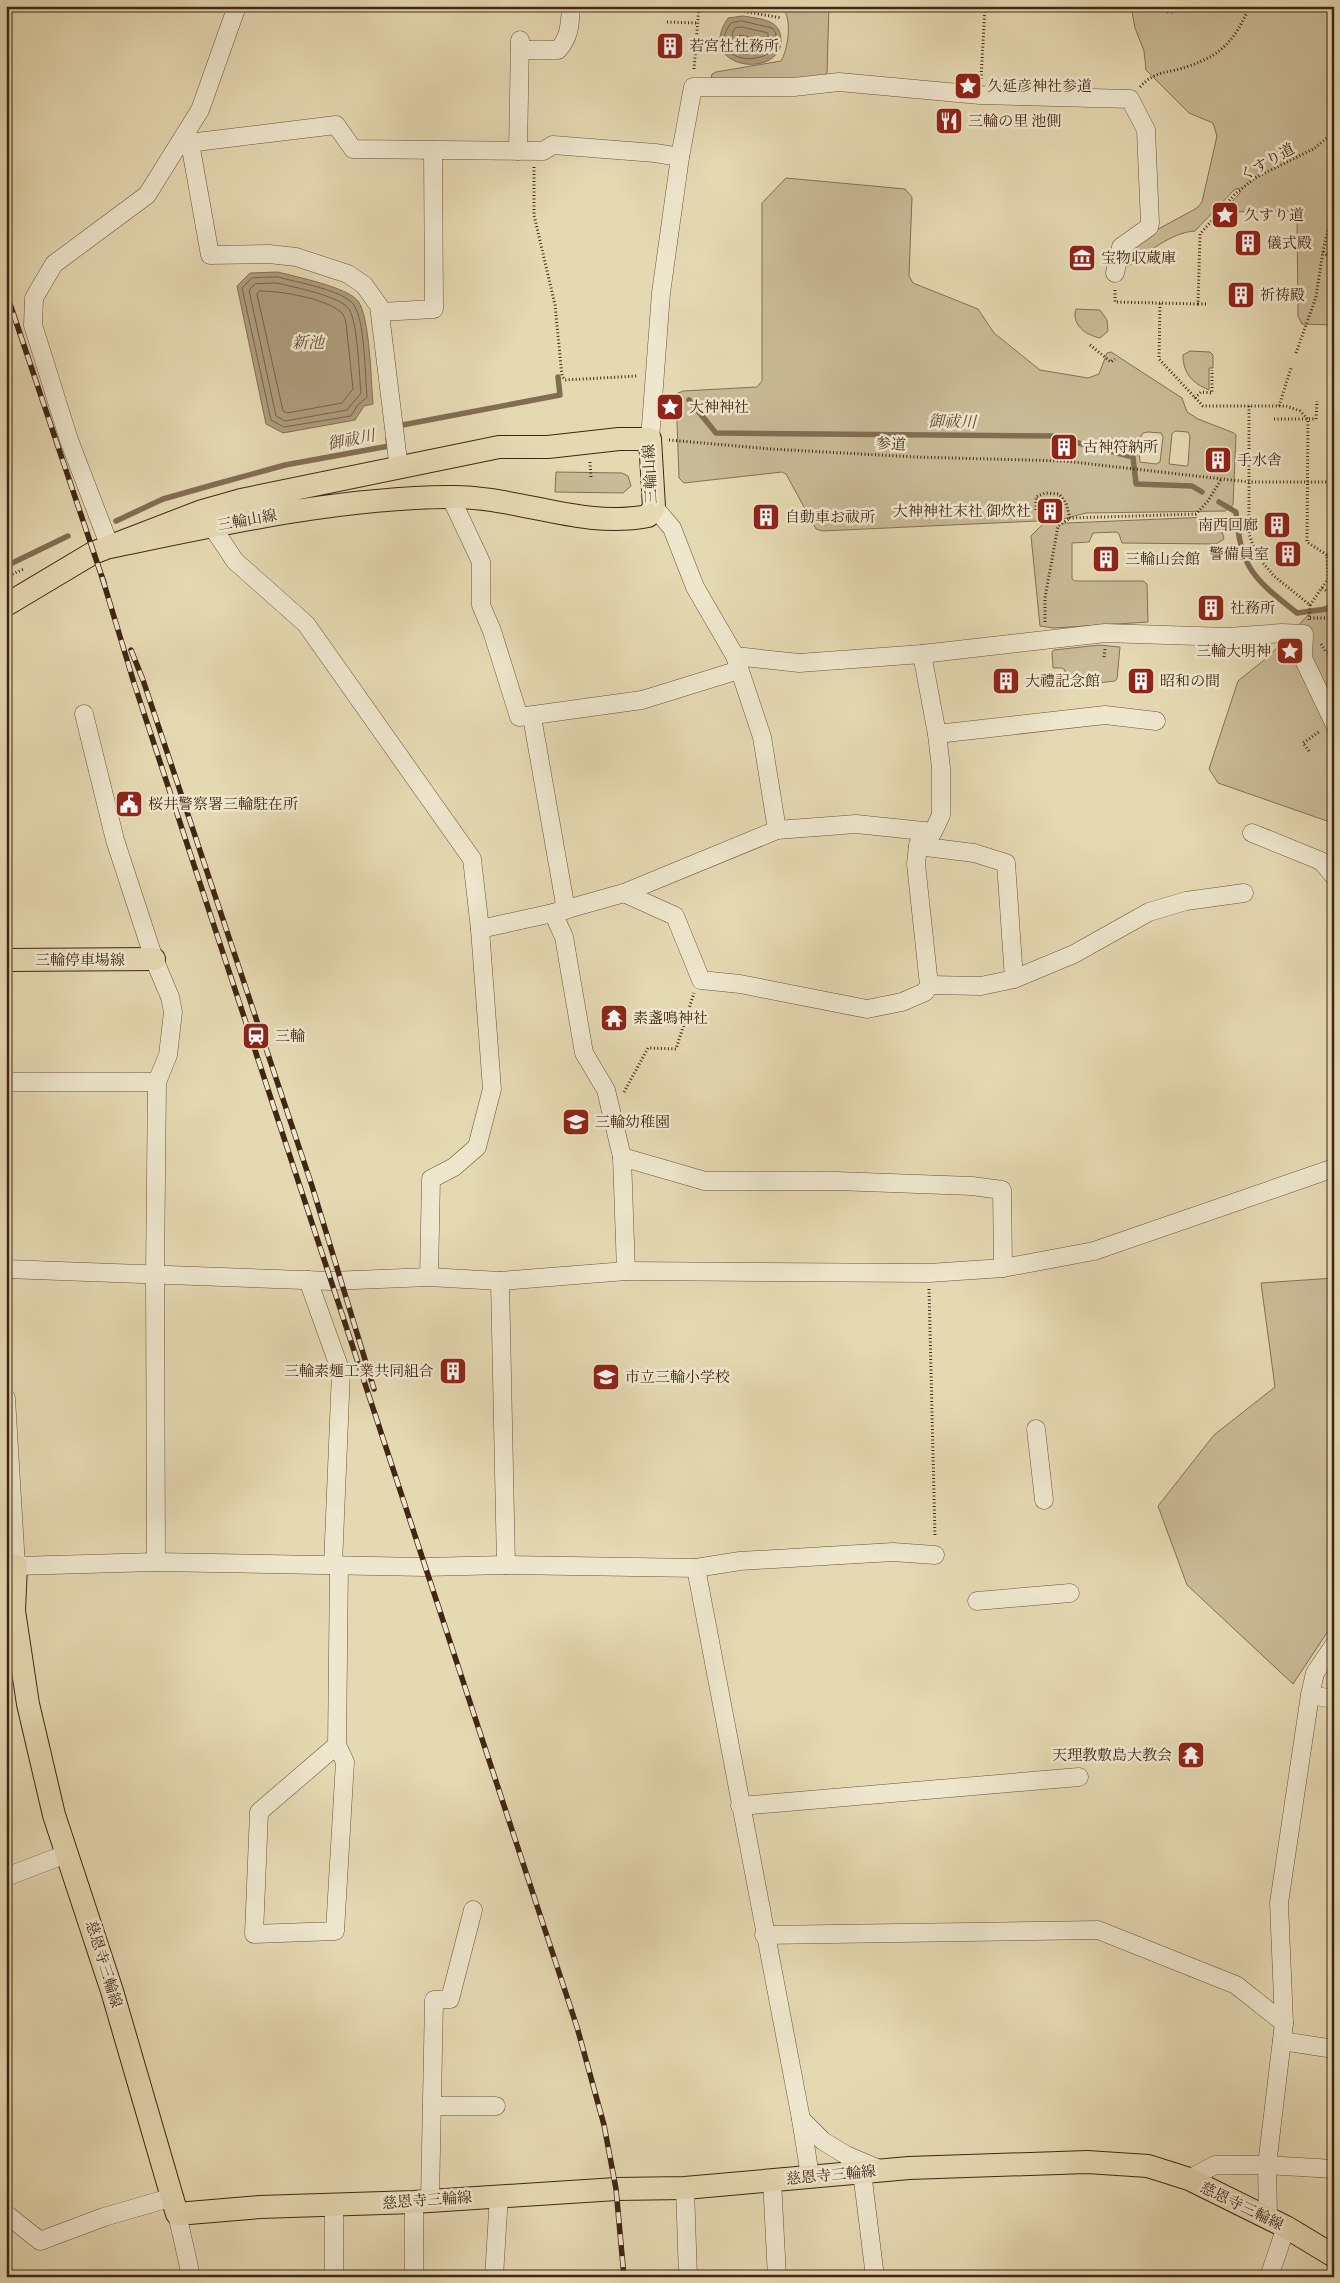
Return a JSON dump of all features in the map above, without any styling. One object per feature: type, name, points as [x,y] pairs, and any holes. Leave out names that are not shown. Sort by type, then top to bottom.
[{"type":"main road","name":"三輪山線","points":[[6,605],[93,553],[207,518],[340,504],[450,496],[493,499],[532,506],[566,516],[613,519],[648,516],[654,507],[650,438],[618,439],[548,448],[500,447],[241,500],[207,518]]},
{"type":"main road","name":"三輪停車場線","points":[[6,960],[154,959]]},
{"type":"main road","name":"慈恩寺三輪線","points":[[11,1566],[14,1611],[28,1704],[54,1815],[112,1991],[175,2205],[334,2206],[499,2195],[616,2189],[685,2188],[872,2171],[1087,2162],[1148,2166],[1189,2179],[1277,2222],[1334,2256]]},
{"type":"street","points":[[110,547],[69,440],[33,325],[34,298],[54,264],[147,195],[185,143],[200,110],[237,6]]},
{"type":"street","points":[[526,151],[520,45],[558,50],[565,42],[570,27],[571,6]]},
{"type":"street","points":[[650,438],[661,294],[680,157],[693,87],[794,87],[839,82],[980,95],[1130,99],[1146,130],[1150,223],[1149,227],[1121,247],[1115,273]]},
{"type":"street","points":[[185,143],[336,125],[352,149],[543,151],[553,145],[655,153],[680,157]]},
{"type":"street","points":[[185,143],[210,255],[269,254],[296,257],[348,274],[364,285],[379,306],[399,469]]},
{"type":"street","points":[[381,312],[434,309],[432,150]]},
{"type":"street","points":[[450,496],[481,562],[481,605],[492,631],[519,717],[532,717],[642,700],[737,663],[799,663],[922,654],[1105,633],[1228,637],[1282,633],[1304,634],[1303,658],[1334,722]]},
{"type":"street","points":[[654,507],[672,528],[695,587],[737,663],[762,737],[777,830]]},
{"type":"street","points":[[207,518],[235,561],[306,624],[472,859],[480,928],[492,1089],[477,1146],[454,1167],[431,1179],[429,1277]]},
{"type":"street","points":[[920,838],[933,832],[940,815],[941,768],[937,734],[922,654]]},
{"type":"street","points":[[84,714],[115,840],[154,959],[170,997],[173,1012],[168,1055],[157,1082],[155,1273],[156,1562]]},
{"type":"street","points":[[937,734],[1105,715],[1156,721]]},
{"type":"street","points":[[532,717],[559,911],[584,1053],[606,1090],[622,1157],[626,1271]]},
{"type":"street","points":[[480,928],[559,911],[624,893],[777,830],[856,824],[920,838],[1006,863],[1014,978]]},
{"type":"street","points":[[1252,833],[1321,861],[1334,876]]},
{"type":"street","points":[[624,893],[675,916],[702,980],[740,984],[866,1009],[902,1002],[925,992],[929,985],[916,864],[920,838]]},
{"type":"street","points":[[929,985],[981,986],[1014,978],[1074,954],[1149,912],[1186,901],[1244,893]]},
{"type":"street","points":[[6,1082],[157,1082]]},
{"type":"street","points":[[622,1157],[705,1181],[846,1182],[972,1186],[1002,1190],[1003,1268]]},
{"type":"street","points":[[6,1269],[155,1273],[331,1281],[429,1277],[500,1281],[626,1271],[929,1273],[1003,1268],[1094,1251],[1334,1168]]},
{"type":"street","points":[[308,1280],[341,1372],[336,1565],[337,1745],[345,1762],[335,1931],[254,1934],[260,1812],[337,1745]]},
{"type":"street","points":[[500,1281],[506,1565]]},
{"type":"street","points":[[6,1398],[11,1566],[156,1562],[696,1568],[740,1561],[893,1552],[935,1555]]},
{"type":"street","points":[[1036,1429],[1044,1500]]},
{"type":"street","points":[[696,1568],[764,1935],[801,2119],[810,2176]]},
{"type":"street","points":[[977,1601],[1070,1593]]},
{"type":"street","points":[[1269,2277],[1277,2222],[1267,2165],[1284,2023],[1279,1903],[1310,1695],[1315,1673],[1334,1645]]},
{"type":"street","points":[[1310,1695],[1334,1699]]},
{"type":"street","points":[[740,1806],[1079,1777]]},
{"type":"street","points":[[6,1877],[66,1854]]},
{"type":"street","points":[[414,2277],[432,2106],[434,2000],[450,1999],[473,1910]]},
{"type":"street","points":[[764,1935],[1098,1930],[1236,1985],[1284,2023]]},
{"type":"street","points":[[1282,2041],[1334,2049]]},
{"type":"street","points":[[432,2106],[496,2106]]},
{"type":"street","points":[[801,2119],[823,2141],[872,2171],[875,2277]]},
{"type":"street","points":[[1189,2179],[1215,2165],[1267,2165],[1334,2169]]},
{"type":"street","points":[[772,2180],[777,2277]]},
{"type":"street","points":[[685,2188],[688,2277]]},
{"type":"street","points":[[494,2277],[499,2195]]},
{"type":"street","points":[[6,2214],[40,2241],[104,2217],[175,2205],[189,2267],[189,2277]]},
{"type":"street","points":[[334,2206],[334,2277]]},
{"type":"path","points":[[696,49],[699,6]]},
{"type":"path","points":[[713,6],[782,18]]},
{"type":"path","points":[[980,95],[985,6]]},
{"type":"path","points":[[1164,6],[1169,13],[1178,10],[1178,6]]},
{"type":"path","points":[[1130,99],[1150,76],[1190,66],[1224,48],[1240,29],[1250,6]]},
{"type":"path","points":[[667,22],[698,24]]},
{"type":"path","name":"くすり道","points":[[1198,304],[1200,234],[1235,194],[1255,178],[1315,148],[1334,132]]},
{"type":"path","points":[[526,151],[534,215],[555,305],[562,376],[565,380],[655,375]]},
{"type":"path","points":[[1296,353],[1316,297],[1323,252],[1334,205]]},
{"type":"path","points":[[1323,252],[1334,261]]},
{"type":"path","points":[[1115,273],[1115,302],[1207,304]]},
{"type":"path","points":[[1160,303],[1158,359],[1202,406],[1286,406],[1300,411],[1308,419],[1307,542],[1327,555],[1334,557]]},
{"type":"path","points":[[1090,345],[1111,362],[1115,359]]},
{"type":"path","points":[[1279,406],[1291,368]]},
{"type":"path","points":[[1195,398],[1201,392],[1212,393],[1212,370]]},
{"type":"path","points":[[1274,418],[1316,419],[1317,401]]},
{"type":"path","points":[[1249,406],[1249,534],[1257,556],[1274,576],[1310,606]]},
{"type":"path","name":"参道","points":[[650,438],[771,449],[915,457],[1064,461],[1140,468],[1249,482],[1334,482]]},
{"type":"path","points":[[1045,630],[1045,598],[1058,526],[1070,518],[1196,514],[1208,502],[1222,478]]},
{"type":"path","points":[[1036,510],[1036,497],[1045,493],[1059,494],[1066,503],[1070,518]]},
{"type":"path","points":[[1327,555],[1328,579],[1310,606],[1310,616],[1334,618]]},
{"type":"path","points":[[1328,579],[1334,579]]},
{"type":"path","points":[[1322,588],[1328,592]]},
{"type":"path","points":[[1309,751],[1304,743],[1334,722]]},
{"type":"path","points":[[612,1115],[648,1048],[676,1049],[700,976]]},
{"type":"path","points":[[929,1273],[935,1555]]},
{"type":"shaded area","points":[[759,6],[829,6],[827,73],[823,76],[778,81],[711,79],[712,74],[716,72],[781,61],[786,50],[788,36],[788,21],[784,10]]},
{"type":"shaded area","points":[[1131,6],[1334,6],[1334,325],[1302,324],[1298,316],[1297,219],[1288,211],[1227,212],[1225,209],[1240,193],[1239,188],[1234,190],[1195,231],[1177,235],[1128,266],[1125,266],[1126,251],[1151,233],[1197,208],[1202,202],[1217,136],[1213,123],[1189,113],[1146,70],[1144,51],[1135,28]]},
{"type":"shaded area","points":[[786,178],[905,189],[912,197],[909,276],[913,283],[978,309],[994,333],[1040,370],[1088,378],[1099,374],[1107,353],[1111,352],[1182,398],[1187,412],[1198,419],[1234,433],[1236,435],[1233,505],[1225,511],[1086,513],[1059,520],[822,531],[816,529],[786,474],[782,472],[684,483],[679,478],[676,394],[683,391],[757,387],[762,381],[762,203]],"holes":[[[1175,431],[1188,432],[1190,436],[1188,465],[1186,466],[1169,464],[1172,434]],[[1143,433],[1161,433],[1163,437],[1160,462],[1156,464],[1140,462],[1138,441]]]},
{"type":"shaded area","points":[[1076,309],[1100,310],[1107,320],[1108,331],[1100,338],[1084,331],[1077,324]]},
{"type":"shaded area","points":[[1190,351],[1210,352],[1213,355],[1213,368],[1209,368],[1209,390],[1193,381],[1187,372],[1183,355]]},
{"type":"shaded area","points":[[556,472],[622,473],[628,476],[631,486],[623,493],[555,492]]},
{"type":"shaded area","points":[[1210,517],[1220,523],[1224,539],[1216,544],[1122,543],[1119,534],[1116,532],[1093,533],[1089,542],[1072,543],[1072,579],[1075,581],[1143,581],[1147,584],[1148,622],[1054,628],[1040,626],[1031,536],[1043,524]]},
{"type":"shaded area","points":[[1334,603],[1334,821],[1327,821],[1218,783],[1209,769],[1238,681],[1269,656],[1311,612]]},
{"type":"shaded area","points":[[1099,645],[1120,647],[1117,679],[1115,681],[1069,686],[1066,683],[1065,670],[1053,668],[1052,652],[1054,650]]},
{"type":"shaded area","points":[[1334,1278],[1334,1622],[1293,1684],[1187,1585],[1158,1506],[1214,1435],[1275,1387],[1261,1283]]},
{"type":"water","points":[[743,16],[768,21],[777,27],[780,32],[781,39],[778,52],[769,60],[756,64],[742,63],[730,58],[722,49],[720,36],[728,18]]},
{"type":"water","name":"新池","points":[[278,272],[333,287],[358,301],[365,321],[371,366],[373,404],[364,406],[355,420],[283,433],[266,424],[237,286],[250,273]]},
{"type":"waterway","name":"御祓川","points":[[397,426],[560,395],[558,377]]},
{"type":"waterway","name":"御祓川","points":[[689,400],[716,433],[1051,436],[1133,457],[1136,484],[1192,486],[1202,492]]},
{"type":"waterway","name":"御祓川","points":[[116,521],[163,499],[285,465],[389,446],[388,439]]},
{"type":"waterway","name":"御祓川","points":[[1219,502],[1236,512],[1241,547],[1252,571],[1260,581],[1297,613],[1334,608]]},
{"type":"waterway","name":"御祓川","points":[[6,566],[68,536]]},
{"type":"railway","points":[[6,292],[104,583]]},
{"type":"railway","points":[[102,577],[134,683],[577,2027],[604,2125],[616,2189],[624,2277]]},
{"type":"railway","points":[[131,650],[143,680],[312,1186],[374,1389]]},
{"type":"place","name":"若宮社社務所","points":[[670,46]]},
{"type":"place","name":"久延彦神社参道","points":[[968,86]]},
{"type":"place","name":"三輪の里 池側","points":[[949,121]]},
{"type":"place","name":"久すり道","points":[[1225,215]]},
{"type":"place","name":"儀式殿","points":[[1248,243]]},
{"type":"place","name":"宝物収蔵庫","points":[[1082,258]]},
{"type":"place","name":"祈祷殿","points":[[1241,295]]},
{"type":"place","name":"大神神社","points":[[670,407]]},
{"type":"place","name":"古神符納所","points":[[1064,447]]},
{"type":"place","name":"手水舎","points":[[1218,460]]},
{"type":"place","name":"大神神社末社 御炊社","points":[[1050,511]]},
{"type":"place","name":"自動車お祓所","points":[[766,517]]},
{"type":"place","name":"南西回廊","points":[[1277,525]]},
{"type":"place","name":"警備員室","points":[[1288,554]]},
{"type":"place","name":"三輪山会館","points":[[1106,559]]},
{"type":"place","name":"社務所","points":[[1211,608]]},
{"type":"place","name":"三輪大明神","points":[[1290,651]]},
{"type":"place","name":"大禮記念館","points":[[1006,681]]},
{"type":"place","name":"昭和の間","points":[[1141,681]]},
{"type":"place","name":"桜井警察署三輪駐在所","points":[[129,804]]},
{"type":"place","name":"素盞鳴神社","points":[[614,1018]]},
{"type":"place","name":"三輪","points":[[256,1036]]},
{"type":"place","name":"三輪幼稚園","points":[[576,1122]]},
{"type":"place","name":"三輪素麺工業共同組合","points":[[453,1371]]},
{"type":"place","name":"市立三輪小学校","points":[[606,1377]]},
{"type":"place","name":"天理教敷島大教会","points":[[1191,1755]]}]
